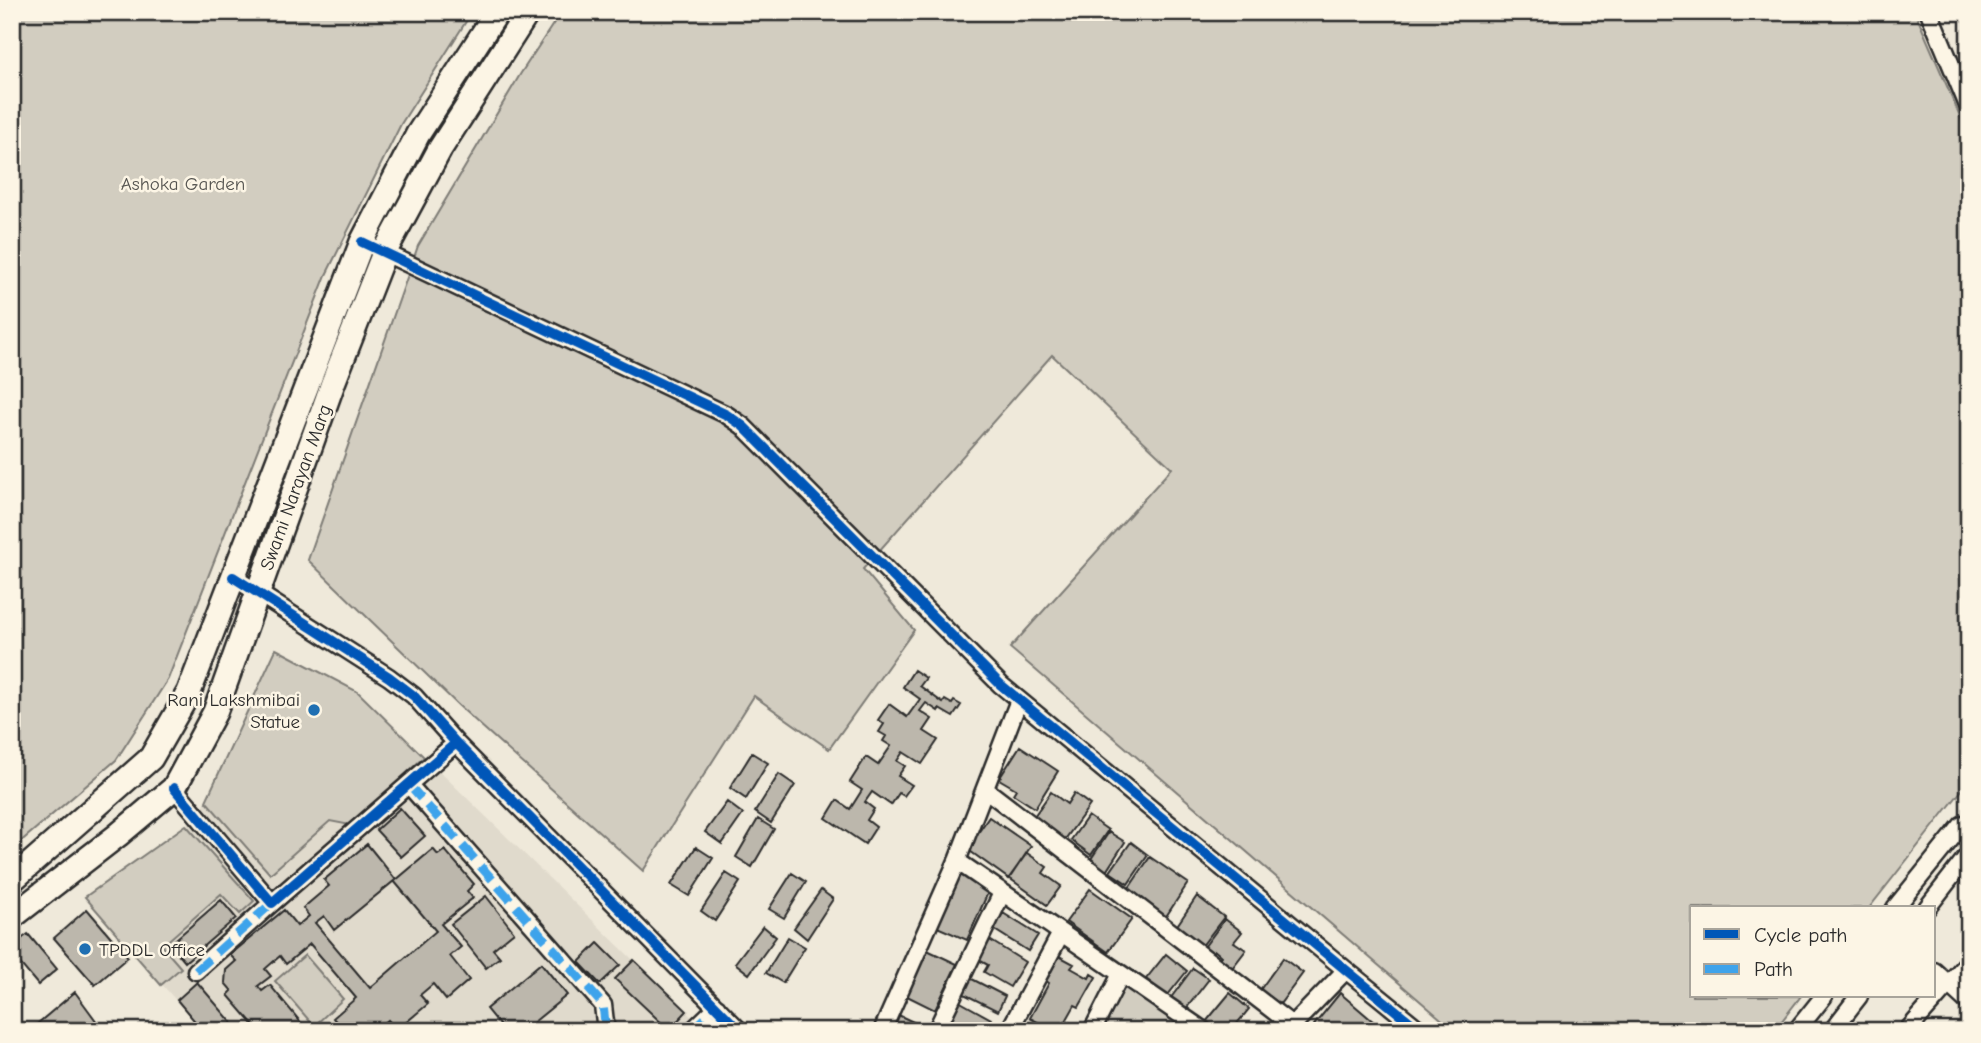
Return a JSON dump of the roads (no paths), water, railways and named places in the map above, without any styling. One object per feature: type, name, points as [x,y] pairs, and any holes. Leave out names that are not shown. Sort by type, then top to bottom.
[{"type":"main road","name":"Swami Narayan Marg","points":[[12,880],[151,758],[189,692],[362,242],[418,134],[497,12]]},
{"type":"main road","name":"Swami Narayan Marg","points":[[12,917],[174,788],[215,712],[333,383],[384,253],[440,149],[528,12]]},
{"type":"street","points":[[1928,12],[1969,108]]},
{"type":"street","points":[[362,242],[727,415],[743,426],[1001,685],[1421,1031]]},
{"type":"street","points":[[233,577],[389,677],[414,696],[456,743],[740,1031]]},
{"type":"street","points":[[882,1031],[957,861],[1019,700]]},
{"type":"street","points":[[196,971],[456,743]]},
{"type":"street","points":[[409,785],[603,1004],[606,1031]]},
{"type":"street","points":[[174,788],[272,903]]},
{"type":"street","points":[[985,789],[1290,1028],[1346,970]]},
{"type":"street","points":[[1897,906],[1962,825],[1969,822]]},
{"type":"street","points":[[1929,906],[1969,854]]},
{"type":"street","points":[[957,861],[1204,1031]]},
{"type":"street","points":[[936,1031],[1002,893]]},
{"type":"street","points":[[1009,1031],[1061,933]]},
{"type":"street","points":[[1936,998],[1969,961]]},
{"type":"street","points":[[1936,973],[1969,1003]]},
{"type":"street","points":[[1092,1031],[1121,974]]},
{"type":"street","points":[[1796,1031],[1822,998]]},
{"type":"street","points":[[1832,1031],[1857,998]]},
{"type":"street","points":[[1907,1031],[1936,998]]},
{"type":"street","points":[[692,1031],[717,1007]]},
{"type":"place","name":"Rani Lakshmibai Statue","points":[[314,710]]},
{"type":"place","name":"TPDDL Office","points":[[85,949]]},
{"type":"park label","name":"Ashoka Garden","points":[[183,183]]}]
